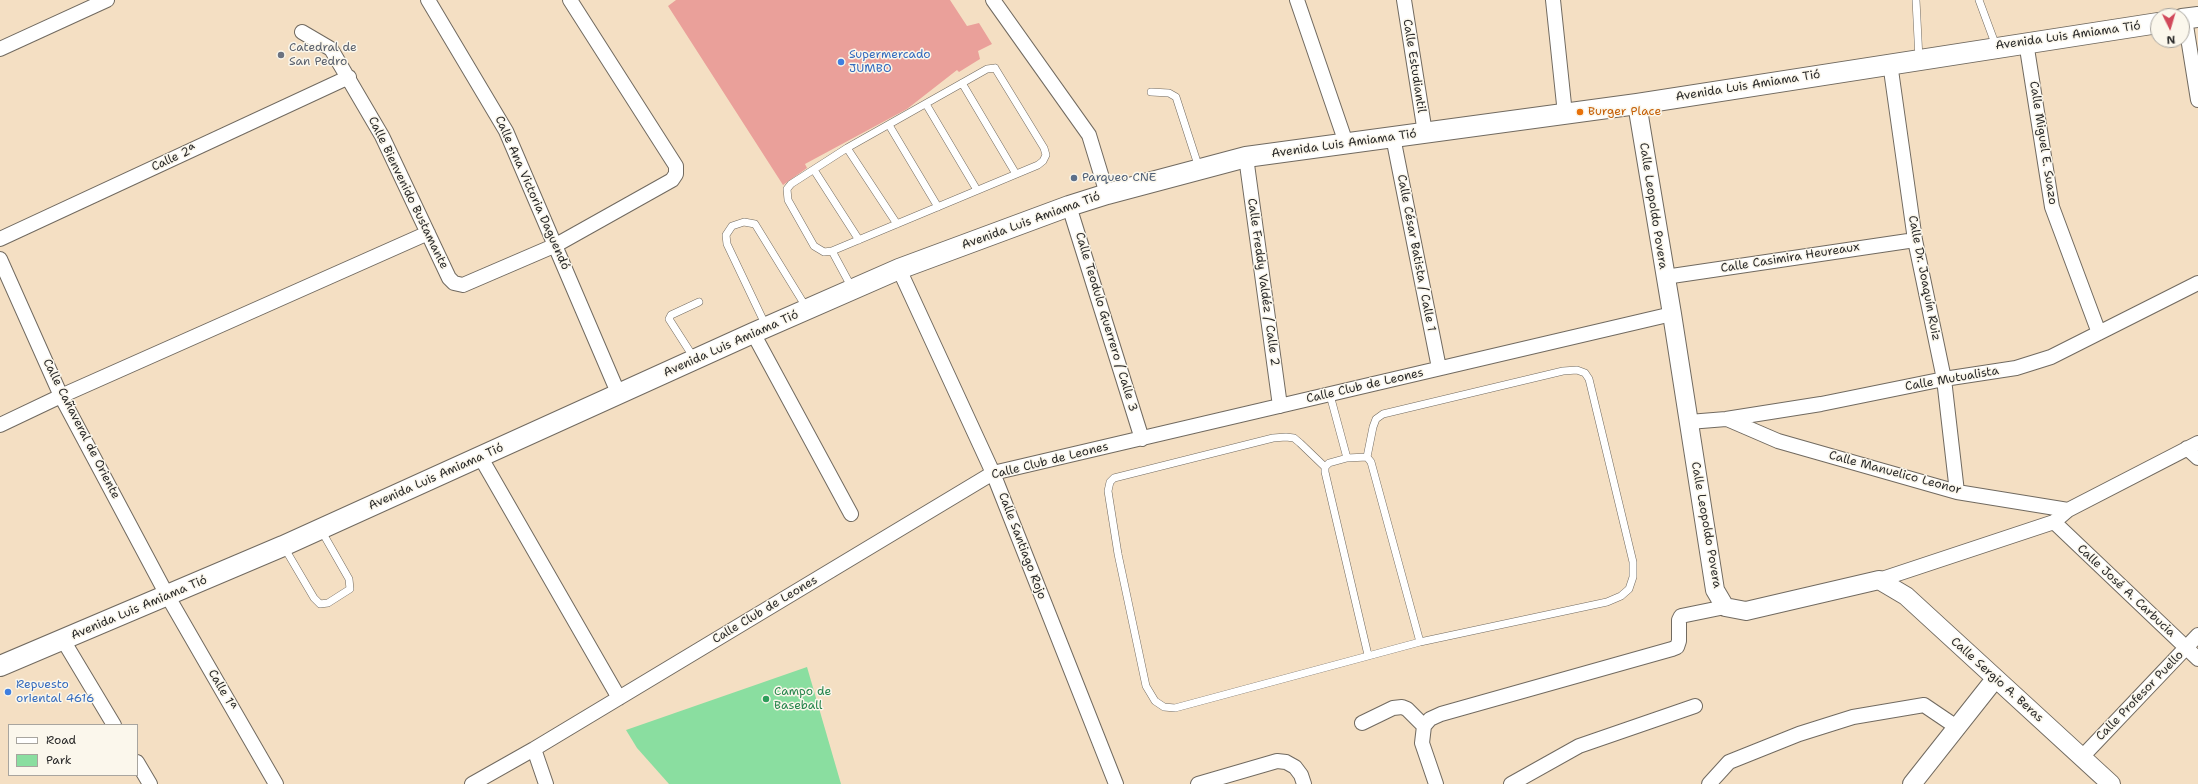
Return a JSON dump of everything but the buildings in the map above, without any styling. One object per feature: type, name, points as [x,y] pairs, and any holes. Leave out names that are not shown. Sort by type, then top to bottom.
[{"type":"main road","name":"Avenida Luis Amiama Tió","points":[[0,666],[283,546],[320,528],[481,458],[852,289],[899,269],[1069,206],[1107,194],[1246,157],[1637,104],[1996,46],[2150,24]]},
{"type":"street","points":[[0,49],[107,0]]},
{"type":"street","name":"Calle Ana Victoria Daguendó","points":[[428,0],[506,131],[619,395]]},
{"type":"street","name":"Calle Bienvenido Bustamante","points":[[302,32],[331,49],[349,77],[382,136],[449,278],[458,285],[468,284],[556,245],[672,180],[677,172],[676,166],[570,0]]},
{"type":"street","points":[[993,0],[1089,135],[1107,194]]},
{"type":"street","points":[[1296,0],[1346,143]]},
{"type":"street","name":"Calle Estudiantil","points":[[1404,0],[1425,133]]},
{"type":"street","points":[[1553,0],[1565,114]]},
{"type":"street","points":[[2190,34],[2198,100]]},
{"type":"street","name":"Calle Miguel E. Suazo","points":[[2026,42],[2052,207],[2099,333]]},
{"type":"street","name":"Calle Dr. Joaquín Ruiz","points":[[1890,63],[1915,240],[1944,379],[1957,492]]},
{"type":"street","name":"Calle 2ª","points":[[0,240],[349,77]]},
{"type":"street","name":"Calle Leopoldo Povera","points":[[1637,104],[1672,314],[1715,590],[1725,607]]},
{"type":"street","name":"Calle César Batista / Calle 1","points":[[1392,137],[1439,368]]},
{"type":"street","name":"Calle Freddy Valdéz / Calle 2","points":[[1246,157],[1280,406]]},
{"type":"street","name":"Calle Teodulo Guerrero / Calle 3","points":[[1069,206],[1142,439]]},
{"type":"street","points":[[0,425],[428,233]]},
{"type":"street","name":"Calle Casimira Heureaux","points":[[1665,277],[1915,240]]},
{"type":"street","name":"Calle Cañaveral de Oriente","points":[[0,259],[62,396],[167,596]]},
{"type":"street","name":"Calle Santiago Rojo","points":[[899,269],[993,472],[1116,784]]},
{"type":"street","name":"Calle Mutualista","points":[[1689,422],[1726,419],[1821,404],[1944,379],[2016,368],[2051,357],[2198,283]]},
{"type":"street","name":"Calle Club de Leones","points":[[472,784],[534,749],[993,472],[1142,439],[1672,314]]},
{"type":"street","points":[[760,330],[851,514]]},
{"type":"street","name":"Calle Manuelico Leonor","points":[[1726,419],[1778,441],[1957,492],[2068,510]]},
{"type":"street","points":[[1436,784],[1422,743],[1424,726],[1430,719],[1441,714],[1672,650],[1677,647],[1679,641],[1679,620],[1681,616],[1725,607],[1746,611],[1879,580],[2054,522],[2068,510],[2193,445],[2198,458]]},
{"type":"street","points":[[481,458],[619,698]]},
{"type":"street","name":"Calle José A. Carbucia","points":[[2054,522],[2198,659]]},
{"type":"street","name":"Calle Sergio A. Beras","points":[[1879,580],[1906,596],[2111,784]]},
{"type":"street","name":"Calle 1ª","points":[[167,596],[276,784]]},
{"type":"street","name":"Calle Profesor Puello","points":[[2082,756],[2198,635]]},
{"type":"street","points":[[63,640],[113,724]]},
{"type":"street","points":[[1912,784],[1958,728],[1995,679]]},
{"type":"street","points":[[1709,784],[1729,762],[1799,734],[1854,717],[1924,705],[1958,728]]},
{"type":"street","points":[[1511,784],[1578,746],[1695,706]]},
{"type":"street","points":[[1362,723],[1393,708],[1402,707],[1407,709],[1424,726]]},
{"type":"street","points":[[534,749],[546,784]]},
{"type":"street","points":[[1198,784],[1277,761],[1286,762],[1295,767],[1301,775],[1304,784]]},
{"type":"street","points":[[138,764],[150,784]]},
{"type":"lane","points":[[1916,0],[1919,59]]},
{"type":"lane","points":[[1979,0],[1996,46]]},
{"type":"lane","points":[[994,68],[998,71],[1044,148],[1046,155],[1043,161],[1016,174],[832,251],[824,252],[814,246],[788,200],[787,189],[847,148],[962,83],[987,69],[994,68]]},
{"type":"lane","points":[[962,83],[1016,174]]},
{"type":"lane","points":[[1151,92],[1169,93],[1176,97],[1199,170]]},
{"type":"lane","points":[[926,104],[978,190]]},
{"type":"lane","points":[[889,124],[938,207]]},
{"type":"lane","points":[[847,148],[897,224]]},
{"type":"lane","points":[[814,170],[859,240]]},
{"type":"lane","points":[[760,330],[727,244],[726,235],[732,226],[744,222],[755,224],[807,309]]},
{"type":"lane","points":[[832,251],[852,289]]},
{"type":"lane","points":[[696,360],[669,319],[671,315],[699,302]]},
{"type":"lane","points":[[1368,654],[1325,467],[1294,438],[1273,438],[1114,478],[1110,482],[1108,491],[1118,554],[1146,686],[1155,701],[1164,707],[1175,708],[1368,654],[1607,602],[1621,596],[1629,589],[1633,577],[1633,562],[1589,380],[1585,373],[1577,370],[1563,371],[1383,414],[1376,418],[1367,457],[1371,462],[1420,642]]},
{"type":"lane","points":[[1330,395],[1346,458]]},
{"type":"lane","points":[[1325,467],[1346,458],[1367,457]]},
{"type":"lane","points":[[283,546],[314,598],[320,604],[328,604],[350,589],[346,573],[320,528]]},
{"type":"green space","name":"Campo de Baseball","points":[[807,667],[841,784],[669,784],[637,748],[626,730]]},
{"type":"place","name":"Catedral de San Pedro","points":[[281,55]]},
{"type":"place","name":"Supermercado JUMBO","points":[[841,62]]},
{"type":"place","name":"Burger Place","points":[[1580,112]]},
{"type":"place","name":"Parqueo CNE","points":[[1074,178]]},
{"type":"place","name":"Repuesto oriental 4616","points":[[8,692]]},
{"type":"place","name":"Campo de Baseball","points":[[766,699]]}]
